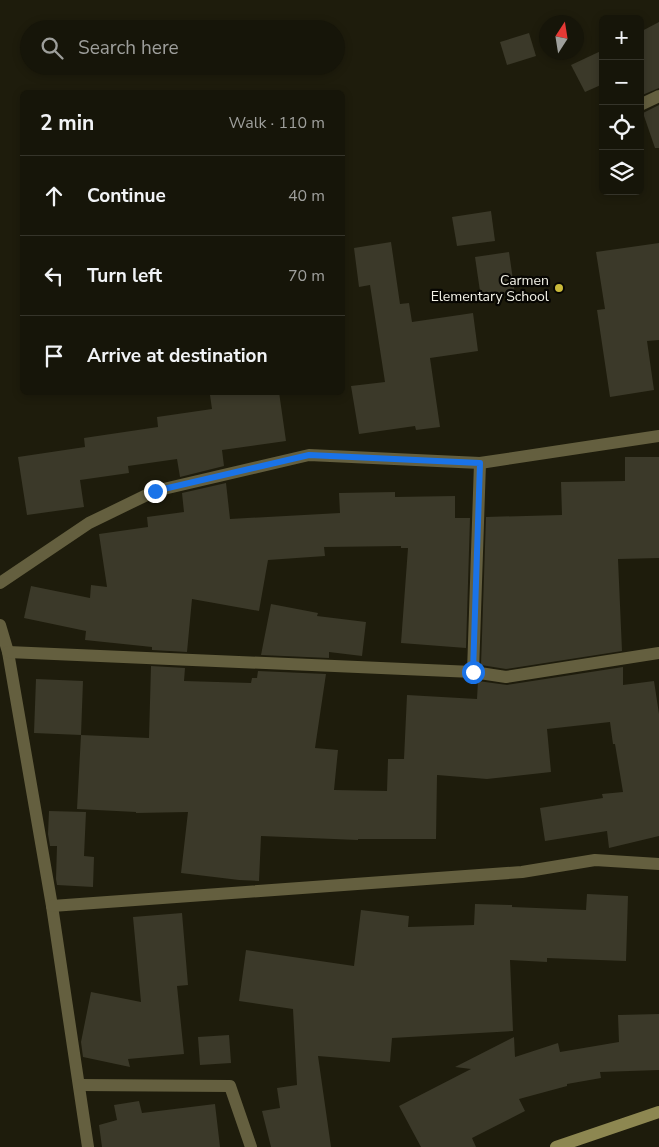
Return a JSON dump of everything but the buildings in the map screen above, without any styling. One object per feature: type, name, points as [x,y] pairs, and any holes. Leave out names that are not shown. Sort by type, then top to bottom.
[{"type":"street","points":[[644,103],[659,96]]},
{"type":"street","points":[[0,583],[90,523],[155,491],[309,455],[480,463],[659,436]]},
{"type":"street","points":[[473,672],[480,463]]},
{"type":"street","points":[[0,625],[8,652],[52,906],[88,1147]]},
{"type":"street","points":[[8,652],[473,672],[506,678],[659,653]]},
{"type":"street","points":[[52,906],[522,872],[595,860],[659,864]]},
{"type":"street","points":[[80,1085],[230,1086],[251,1147]]},
{"type":"street","points":[[556,1147],[659,1112]]},
{"type":"place","name":"Carmen Elementary School","points":[[559,288]]},
{"type":"route","points":[[155,491],[309,455],[480,463],[473,672]]}]
